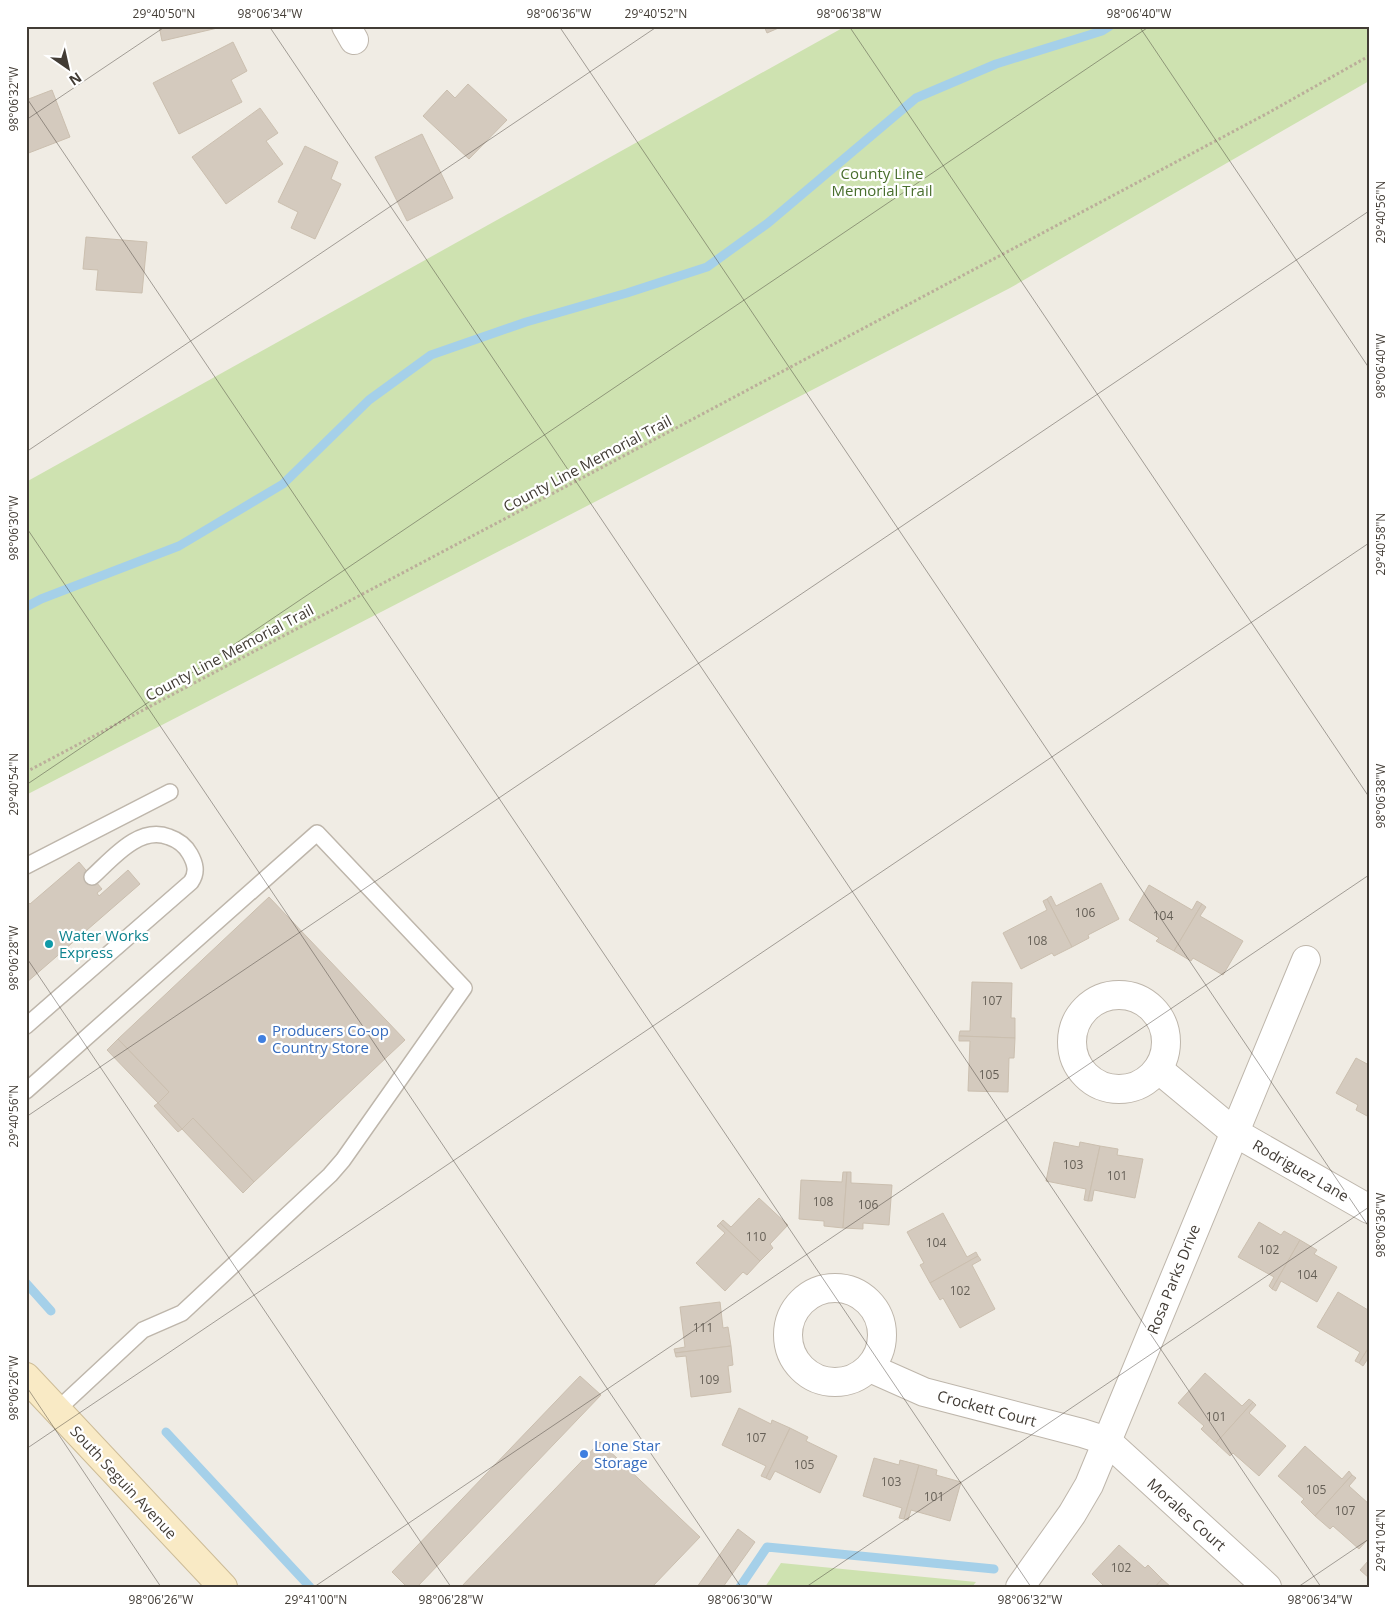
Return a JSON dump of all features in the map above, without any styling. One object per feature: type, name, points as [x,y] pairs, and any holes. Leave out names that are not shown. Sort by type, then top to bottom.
[{"type":"main road","name":"South Seguin Avenue","points":[[26,1377],[223,1587]]},
{"type":"street","name":"Rosa Parks Drive","points":[[1020,1587],[1082,1499],[1089,1485],[1306,960]]},
{"type":"street","name":"Rodriguez Lane","points":[[1158,1069],[1234,1132],[1369,1209]]},
{"type":"street","name":"Crockett Court","points":[[870,1368],[924,1392],[1082,1432],[1107,1441]]},
{"type":"street","name":"Morales Court","points":[[1107,1441],[1268,1587]]},
{"type":"lane","points":[[26,866],[170,792]]},
{"type":"lane","points":[[26,1091],[317,833],[464,988],[330,1175],[182,1313],[143,1330],[57,1410]]},
{"type":"lane","points":[[26,1026],[191,882],[195,877],[196,870],[190,854],[179,841],[163,834],[154,834],[144,836],[126,846],[92,877]]},
{"type":"path","name":"County Line Memorial Trail","points":[[26,772],[582,479],[1268,113],[1369,56]]},
{"type":"green space","name":"County Line Memorial Trail","points":[[846,26],[1369,26],[1369,81],[1010,288],[26,795],[26,482]]},
{"type":"green space","points":[[781,1563],[976,1582],[972,1587],[765,1587]]},
{"type":"building","points":[[159,26],[226,26],[162,41]]},
{"type":"building","points":[[764,26],[783,26],[767,33]]},
{"type":"building","points":[[233,42],[247,71],[231,80],[242,102],[179,134],[153,83]]},
{"type":"building","points":[[468,84],[507,120],[469,159],[423,116],[447,90],[455,98]]},
{"type":"building","points":[[52,90],[70,137],[26,154],[26,100]]},
{"type":"building","points":[[260,108],[278,133],[266,141],[283,164],[226,204],[192,157]]},
{"type":"building","points":[[422,134],[453,198],[407,221],[375,157]]},
{"type":"building","points":[[305,146],[338,162],[331,179],[341,184],[315,239],[291,228],[298,212],[278,202]]},
{"type":"building","points":[[86,237],[147,242],[142,293],[96,290],[98,270],[83,269]]},
{"type":"building","name":"Water Works Express","points":[[79,862],[102,889],[97,893],[99,896],[128,870],[140,884],[26,983],[26,900],[30,904]]},
{"type":"building","points":[[1101,883],[1119,919],[1088,935],[1089,938],[1072,947],[1047,899],[1051,896],[1056,906]]},
{"type":"building","points":[[1149,885],[1192,910],[1197,901],[1202,904],[1174,951],[1156,941],[1159,938],[1129,920]]},
{"type":"building","name":"Producers Co-op Country Store","points":[[269,897],[405,1040],[254,1182],[193,1118],[182,1129],[158,1103],[169,1092],[118,1039]]},
{"type":"building","points":[[1047,899],[1072,947],[1054,956],[1052,953],[1021,969],[1003,933],[1047,910],[1043,901]]},
{"type":"building","points":[[1202,904],[1206,907],[1200,916],[1243,941],[1223,975],[1193,958],[1191,961],[1174,951]]},
{"type":"building","points":[[972,982],[1012,983],[1011,1018],[1015,1018],[1015,1038],[959,1036],[960,1031],[970,1031]]},
{"type":"building","points":[[959,1036],[1015,1038],[1014,1058],[1009,1058],[1008,1092],[968,1091],[970,1041],[959,1041]]},
{"type":"building","points":[[118,1039],[169,1092],[158,1103],[107,1050]]},
{"type":"building","points":[[1356,1058],[1369,1065],[1369,1117],[1356,1110],[1358,1105],[1336,1093]]},
{"type":"building","points":[[158,1103],[182,1129],[178,1132],[154,1106]]},
{"type":"building","points":[[193,1118],[254,1182],[243,1193],[182,1129]]},
{"type":"building","points":[[1054,1142],[1079,1147],[1080,1142],[1100,1146],[1088,1201],[1084,1200],[1086,1189],[1046,1181]]},
{"type":"building","points":[[1100,1146],[1118,1149],[1117,1155],[1143,1159],[1135,1198],[1094,1190],[1092,1201],[1088,1201]]},
{"type":"building","points":[[843,1172],[847,1172],[843,1228],[824,1226],[824,1221],[799,1219],[801,1180],[842,1182]]},
{"type":"building","points":[[847,1172],[851,1172],[851,1183],[892,1185],[889,1225],[863,1223],[863,1229],[843,1228]]},
{"type":"building","points":[[759,1198],[788,1225],[770,1244],[773,1248],[760,1261],[720,1223],[723,1220],[731,1227]]},
{"type":"building","points":[[943,1213],[967,1257],[976,1252],[978,1256],[930,1283],[920,1265],[924,1263],[907,1232]]},
{"type":"building","points":[[1259,1222],[1281,1235],[1284,1231],[1300,1240],[1272,1289],[1269,1286],[1274,1277],[1238,1257]]},
{"type":"building","points":[[720,1223],[760,1261],[747,1275],[743,1272],[725,1291],[696,1263],[725,1233],[717,1226]]},
{"type":"building","points":[[1300,1240],[1317,1250],[1314,1254],[1337,1267],[1317,1302],[1281,1281],[1276,1291],[1272,1289]]},
{"type":"building","points":[[978,1256],[981,1260],[972,1265],[995,1309],[960,1328],[943,1298],[940,1300],[930,1283]]},
{"type":"building","points":[[1338,1292],[1368,1310],[1369,1308],[1369,1347],[1359,1363],[1355,1361],[1360,1352],[1317,1327]]},
{"type":"building","points":[[720,1302],[723,1328],[728,1327],[731,1346],[675,1353],[674,1349],[685,1347],[680,1307]]},
{"type":"building","points":[[731,1346],[733,1365],[728,1366],[731,1392],[691,1397],[686,1356],[676,1357],[675,1353]]},
{"type":"building","points":[[1369,1347],[1369,1357],[1363,1366],[1359,1363]]},
{"type":"building","points":[[1205,1373],[1242,1406],[1249,1399],[1253,1402],[1216,1443],[1201,1429],[1204,1426],[1178,1403]]},
{"type":"building","points":[[580,1376],[601,1395],[417,1587],[407,1587],[392,1572]]},
{"type":"building","points":[[1253,1402],[1256,1405],[1249,1413],[1286,1446],[1259,1476],[1233,1453],[1230,1456],[1216,1443]]},
{"type":"building","points":[[739,1408],[771,1424],[772,1420],[790,1428],[766,1478],[761,1476],[766,1466],[722,1445]]},
{"type":"building","points":[[790,1428],[808,1437],[806,1441],[837,1456],[820,1493],[775,1471],[770,1480],[766,1478]]},
{"type":"building","points":[[600,1442],[700,1537],[652,1587],[461,1587]]},
{"type":"building","points":[[1305,1446],[1342,1479],[1349,1471],[1352,1475],[1315,1516],[1301,1502],[1304,1499],[1278,1476]]},
{"type":"building","points":[[874,1458],[899,1465],[900,1460],[919,1465],[904,1519],[899,1518],[902,1508],[863,1496]]},
{"type":"building","points":[[919,1465],[937,1470],[936,1475],[961,1482],[950,1521],[911,1510],[908,1520],[904,1519]]},
{"type":"building","points":[[1352,1475],[1356,1478],[1349,1486],[1369,1504],[1369,1538],[1359,1549],[1333,1526],[1330,1529],[1315,1516]]},
{"type":"building","points":[[738,1529],[755,1542],[723,1587],[697,1587]]},
{"type":"building","points":[[1119,1545],[1145,1568],[1148,1565],[1162,1579],[1155,1587],[1105,1587],[1092,1574]]},
{"type":"building","points":[[1369,1560],[1369,1578],[1360,1570]]},
{"type":"building","points":[[1162,1579],[1171,1587],[1155,1587]]},
{"type":"waterway","points":[[26,607],[41,599],[179,546],[283,484],[369,400],[431,355],[526,322],[627,293],[707,267],[768,223],[916,98],[996,64],[1102,31],[1110,26]]},
{"type":"waterway","points":[[26,1283],[51,1311]]},
{"type":"waterway","points":[[166,1432],[310,1587]]},
{"type":"waterway","points":[[740,1587],[767,1547],[994,1569]]},
{"type":"place","name":"Water Works Express","points":[[49,944]]},
{"type":"place","name":"Producers Co-op Country Store","points":[[262,1039]]},
{"type":"place","name":"Lone Star Storage","points":[[584,1454]]}]
